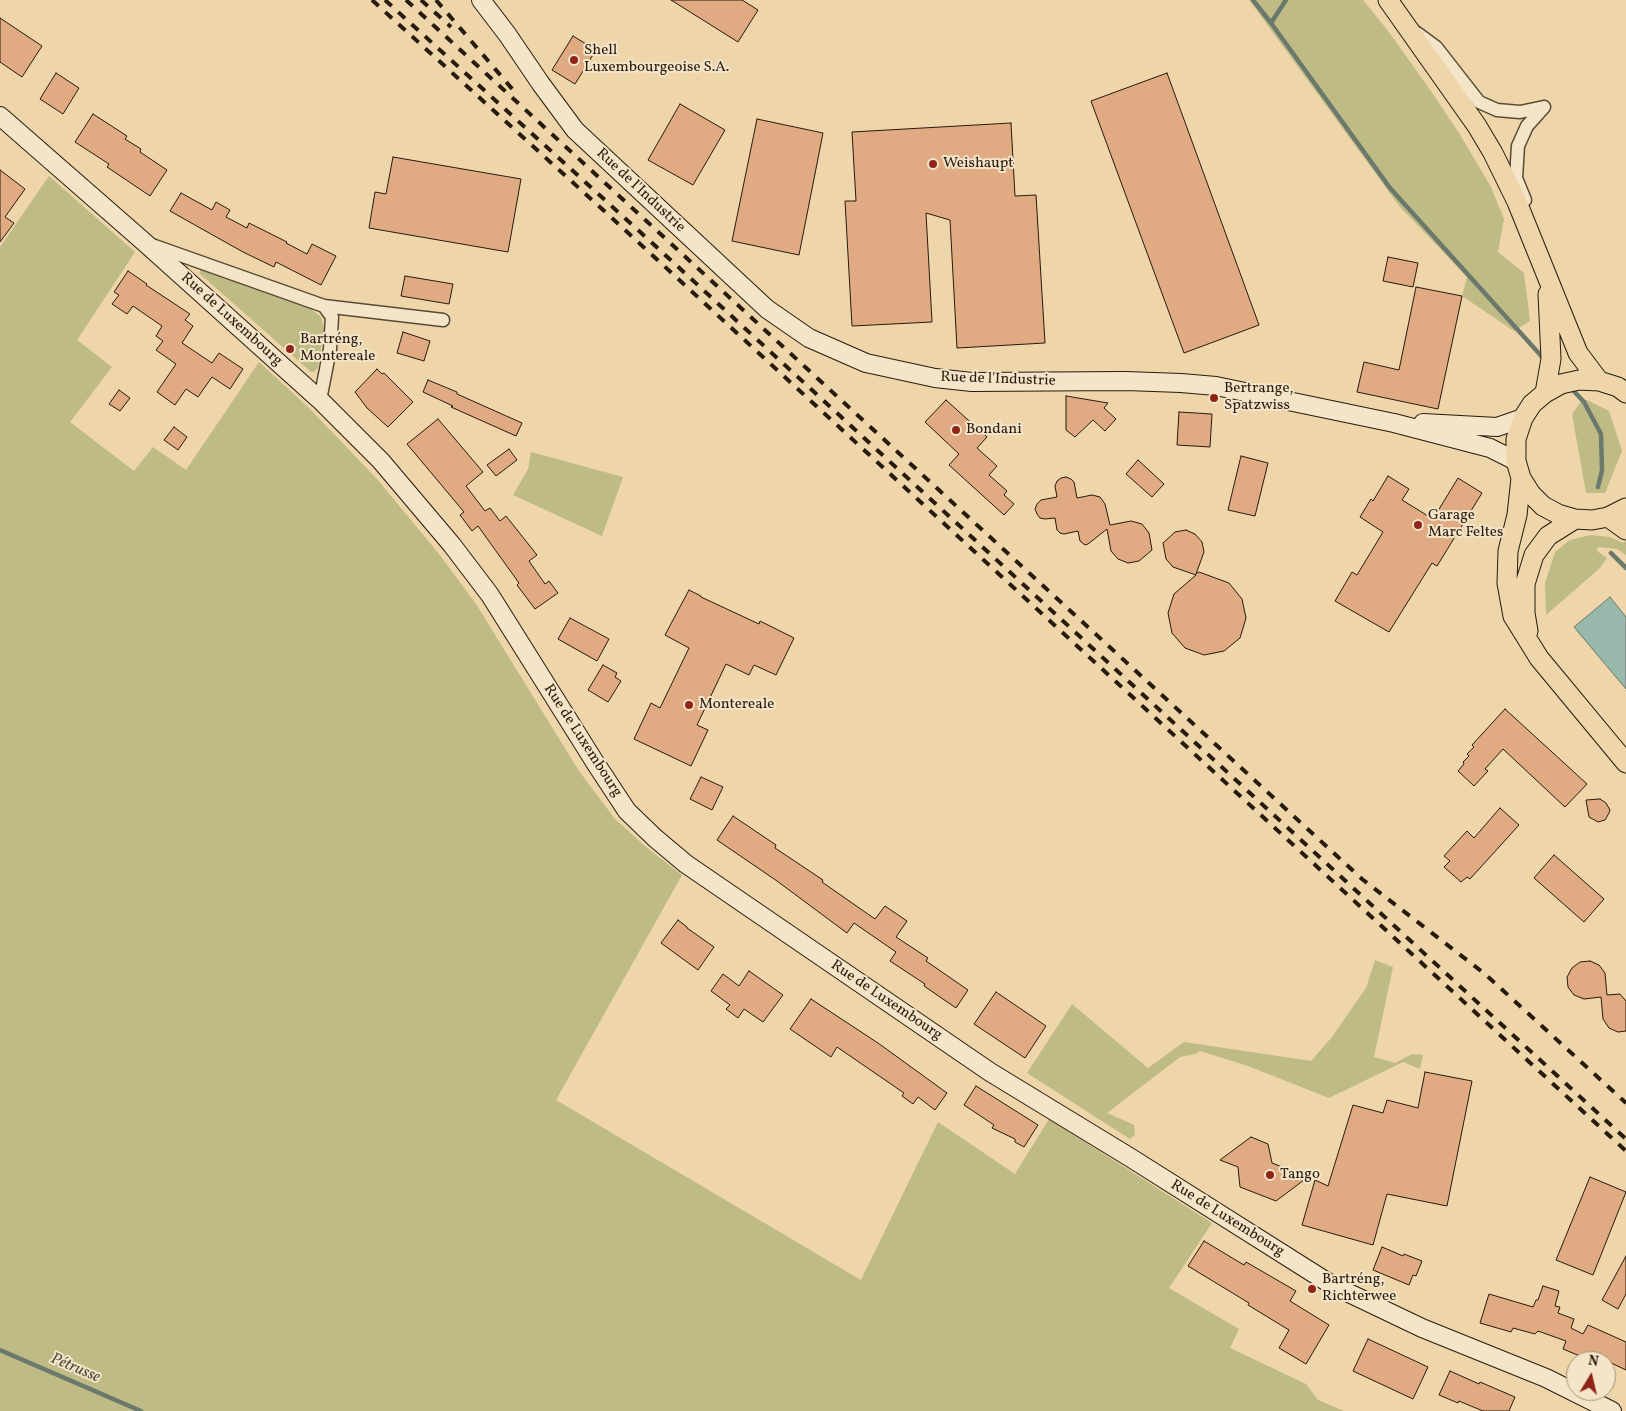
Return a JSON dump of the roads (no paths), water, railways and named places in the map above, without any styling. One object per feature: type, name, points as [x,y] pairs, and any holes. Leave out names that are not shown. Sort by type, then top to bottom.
[{"type":"main road","name":"Rue de l'Industrie","points":[[481,0],[575,130],[767,310],[809,338],[866,363],[935,378],[972,382],[1126,381],[1216,386],[1394,423],[1490,448],[1519,469]]},
{"type":"main road","points":[[1388,0],[1477,126],[1493,153],[1517,202],[1578,353],[1599,381]]},
{"type":"main road","name":"Rue de Luxembourg","points":[[0,116],[320,400],[381,461],[452,545],[490,596],[627,811],[686,864],[990,1072],[1131,1158],[1332,1285],[1422,1328],[1546,1378],[1612,1411]]},
{"type":"main road","points":[[1545,393],[1551,358],[1547,278]]},
{"type":"main road","points":[[1623,388],[1599,381],[1579,380],[1561,384],[1545,393],[1532,404],[1523,418],[1516,439],[1519,469],[1517,515],[1508,551],[1507,583],[1513,616],[1530,645],[1626,763]]},
{"type":"main road","name":"Rue de l'Industrie","points":[[1394,423],[1497,427],[1523,418]]},
{"type":"main road","points":[[1519,469],[1531,494],[1544,506],[1558,514],[1575,519],[1592,520],[1608,517],[1626,508]]},
{"type":"main road","points":[[1608,517],[1626,530]]},
{"type":"main road","points":[[1530,645],[1525,613],[1525,584],[1534,556],[1548,536],[1575,519]]},
{"type":"street","points":[[1405,22],[1436,47],[1479,102],[1497,110],[1520,112],[1544,107],[1527,126],[1518,146],[1516,178],[1536,225],[1537,251]]},
{"type":"street","name":"Rue de Luxembourg","points":[[143,241],[324,306],[443,320]]},
{"type":"street","points":[[320,400],[330,349],[332,317],[324,306]]},
{"type":"waterway","points":[[1253,0],[1390,188],[1544,359]]},
{"type":"waterway","points":[[1271,23],[1286,0]]},
{"type":"waterway","points":[[1570,387],[1584,402],[1601,434],[1602,470],[1598,487]]},
{"type":"waterway","points":[[1611,553],[1626,568]]},
{"type":"waterway","name":"Pétrusse","points":[[0,1350],[141,1411]]},
{"type":"railway","points":[[372,0],[613,219],[1626,1151]]},
{"type":"railway","points":[[385,0],[650,241],[1626,1139]]},
{"type":"railway","points":[[406,0],[1362,879],[1485,974],[1626,1103]]},
{"type":"railway","points":[[421,0],[451,27]]},
{"type":"railway","points":[[436,0],[514,91]]},
{"type":"place","name":"Shell Luxembourgeoise S.A.","points":[[574,60]]},
{"type":"place","name":"Weishaupt","points":[[933,164]]},
{"type":"place","name":"Bartréng, Montereale","points":[[290,349]]},
{"type":"place","name":"Bertrange, Spatzwiss","points":[[1214,398]]},
{"type":"place","name":"Bondani","points":[[956,430]]},
{"type":"place","name":"Garage Marc Feltes","points":[[1418,525]]},
{"type":"place","name":"Montereale","points":[[689,705]]},
{"type":"place","name":"Tango","points":[[1270,1175]]},
{"type":"place","name":"Bartréng, Richterwee","points":[[1312,1289]]}]
